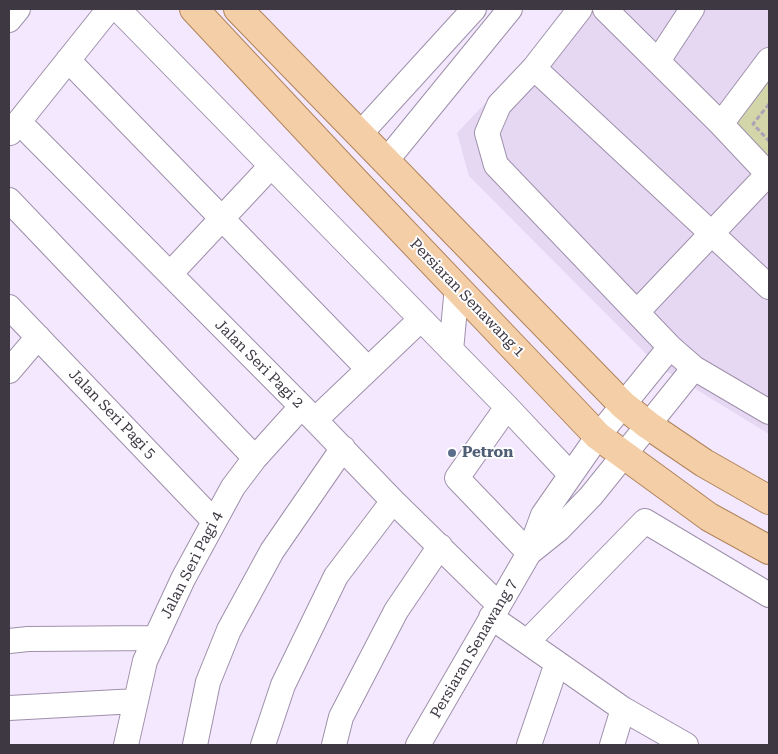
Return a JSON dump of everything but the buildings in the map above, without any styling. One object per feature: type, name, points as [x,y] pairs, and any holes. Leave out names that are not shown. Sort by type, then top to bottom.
[{"type":"main road","name":"Persiaran Senawang 1","points":[[194,9],[598,436],[709,517],[769,550]]},
{"type":"main road","points":[[238,9],[623,405],[648,425],[704,463],[769,500]]},
{"type":"street","points":[[9,20],[18,9]]},
{"type":"street","points":[[14,128],[109,9]]},
{"type":"street","points":[[118,9],[507,407],[570,474]]},
{"type":"street","points":[[360,134],[474,9]]},
{"type":"street","points":[[386,161],[510,9]]},
{"type":"street","points":[[580,9],[534,68],[498,104],[488,133],[496,165],[670,347],[694,368],[769,412]]},
{"type":"street","points":[[605,9],[721,124],[769,175],[637,312]]},
{"type":"street","points":[[658,61],[692,9]]},
{"type":"street","points":[[68,60],[368,369]]},
{"type":"street","points":[[721,124],[769,60]]},
{"type":"street","points":[[534,68],[769,287]]},
{"type":"street","name":"Jalan Seri Pagi 2","points":[[14,128],[170,274],[343,448],[392,501],[440,546],[495,611],[527,642],[623,709],[686,745]]},
{"type":"street","points":[[170,274],[271,166]]},
{"type":"street","points":[[9,200],[255,458]]},
{"type":"street","points":[[451,350],[457,287]]},
{"type":"street","name":"Jalan Seri Pagi 5","points":[[9,307],[214,521]]},
{"type":"street","name":"Jalan Seri Pagi 4","points":[[126,745],[145,661],[183,580],[233,487],[255,458],[308,413],[368,369],[421,319]]},
{"type":"street","points":[[9,371],[38,337]]},
{"type":"street","points":[[529,553],[543,515],[570,474],[598,436],[670,347]]},
{"type":"street","points":[[529,553],[559,529],[591,496],[694,368]]},
{"type":"street","points":[[507,407],[457,478],[529,553]]},
{"type":"street","points":[[195,745],[208,682],[229,630],[272,551],[343,448]]},
{"type":"street","points":[[262,745],[283,685],[336,576],[392,501]]},
{"type":"street","points":[[527,642],[645,521],[769,595]]},
{"type":"street","points":[[334,745],[341,717],[396,611],[440,546]]},
{"type":"street","name":"Persiaran Senawang 7","points":[[418,745],[529,553]]},
{"type":"street","points":[[9,641],[28,639],[156,638]]},
{"type":"street","points":[[529,745],[557,663]]},
{"type":"street","points":[[9,708],[136,701]]},
{"type":"street","points":[[612,745],[623,709]]},
{"type":"path","points":[[769,104],[753,124],[769,141]]},
{"type":"shaded area","points":[[565,9],[769,9],[769,434],[658,366],[469,176],[457,133],[524,62]]},
{"type":"green space","points":[[769,78],[769,159],[735,123]]},
{"type":"place","name":"Petron","points":[[452,453]]}]
